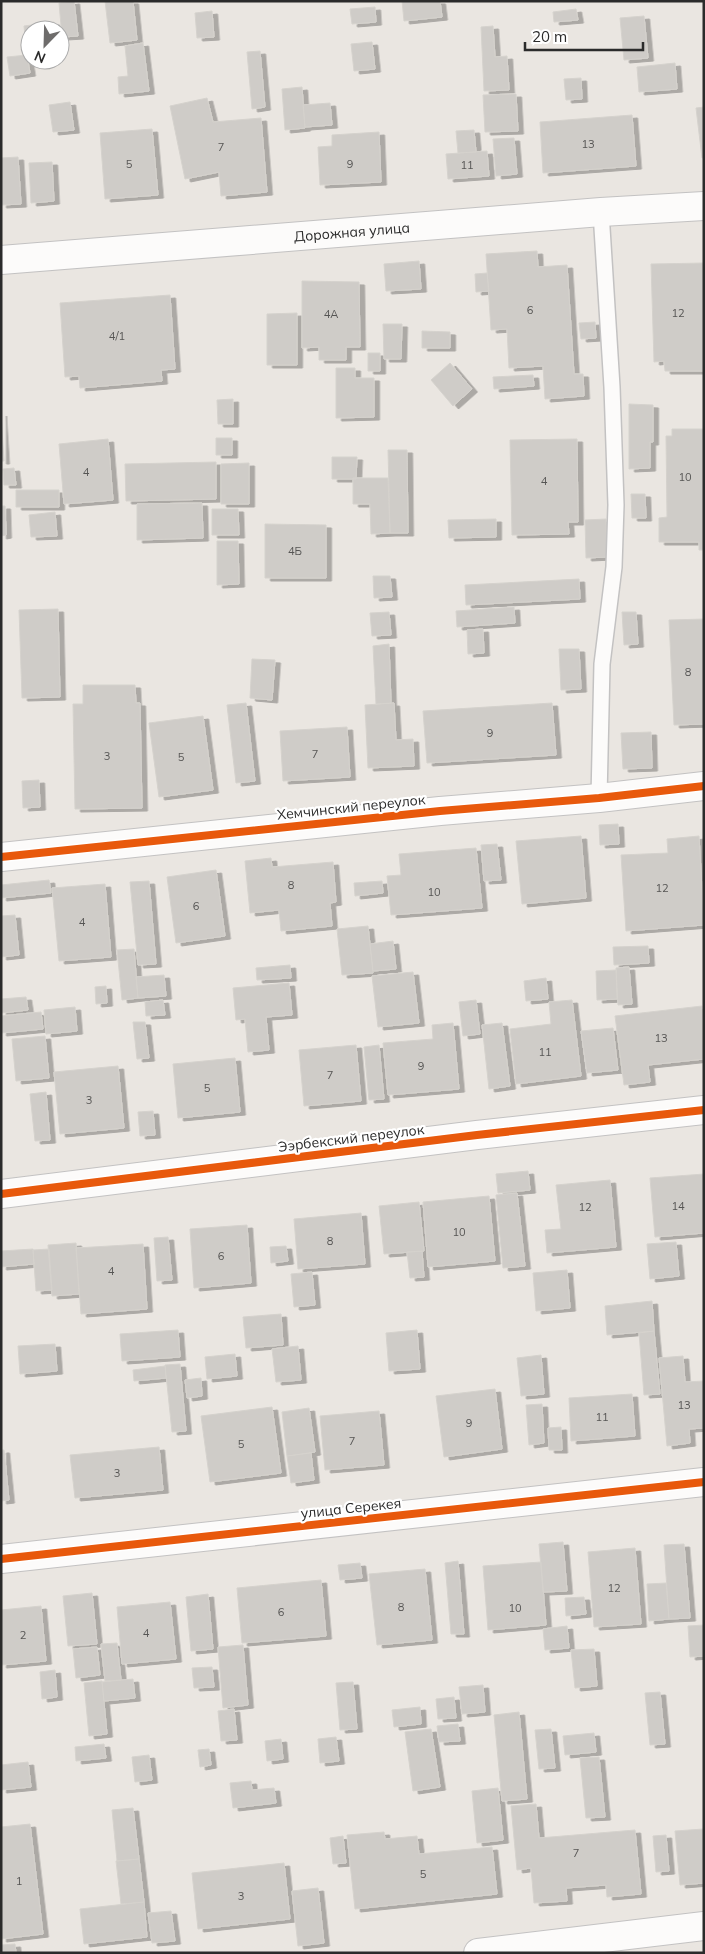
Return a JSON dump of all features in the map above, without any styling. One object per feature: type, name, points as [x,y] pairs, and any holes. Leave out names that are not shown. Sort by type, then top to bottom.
[{"type":"street","name":"Дорожная улица","points":[[1,260],[601,212],[704,206]]},
{"type":"street","name":"Хемчинский переулок","points":[[1,857],[440,811],[599,798],[704,786]]},
{"type":"street","name":"Ээрбекский переулок","points":[[1,1194],[467,1136],[704,1110]]},
{"type":"street","name":"улица Серекея","points":[[1,1558],[704,1482]]},
{"type":"street","points":[[478,1953],[704,1926]]},
{"type":"lane","points":[[599,798],[602,664],[614,567],[616,505],[612,387],[601,212]]},
{"type":"building","points":[[74,1],[78,36],[70,36],[70,20],[60,20],[59,3]]},
{"type":"building","points":[[105,1],[133,1],[137,40],[110,43]]},
{"type":"building","points":[[402,1],[440,1],[442,17],[404,21]]},
{"type":"building","points":[[375,7],[376,22],[352,24],[350,9]]},
{"type":"building","points":[[576,9],[578,20],[554,22],[553,12]]},
{"type":"building","points":[[212,11],[214,37],[197,38],[195,13]]},
{"type":"building","points":[[644,16],[648,58],[624,60],[620,18]]},
{"type":"building","points":[[493,26],[495,57],[507,56],[509,90],[484,91],[481,27]]},
{"type":"building","points":[[372,42],[375,69],[354,71],[351,44]]},
{"type":"building","points":[[143,43],[149,91],[119,94],[118,77],[128,76],[125,46]]},
{"type":"building","points":[[260,51],[265,107],[252,109],[247,52]]},
{"type":"building","points":[[20,56],[20,70],[30,70],[30,73],[10,76],[7,57]]},
{"type":"building","points":[[675,63],[677,89],[639,92],[637,67]]},
{"type":"building","points":[[581,78],[582,99],[566,100],[564,79]]},
{"type":"building","points":[[302,87],[305,128],[285,130],[282,89]]},
{"type":"building","points":[[516,94],[518,131],[485,132],[483,95]]},
{"type":"building","points":[[207,98],[213,122],[261,118],[267,192],[221,196],[219,172],[185,179],[170,106]]},
{"type":"building","points":[[70,102],[74,130],[53,132],[49,105]]},
{"type":"building","points":[[330,103],[332,125],[305,127],[303,105]]},
{"type":"building","points":[[704,107],[704,158],[702,158],[696,108]]},
{"type":"building","points":[[632,115],[636,166],[543,173],[540,122]]},
{"type":"building","points":[[152,129],[158,195],[105,199],[100,133]]},
{"type":"building","points":[[474,130],[476,152],[458,153],[456,131]]},
{"type":"building","points":[[379,132],[381,182],[320,185],[318,147],[332,146],[332,135]]},
{"type":"building","points":[[514,138],[517,174],[496,176],[493,139]]},
{"type":"building","points":[[487,151],[489,176],[448,179],[446,154]]},
{"type":"building","points":[[18,157],[21,204],[1,205],[1,158]]},
{"type":"building","points":[[52,162],[54,201],[31,203],[29,163]]},
{"type":"building","points":[[537,251],[538,267],[567,265],[574,374],[583,374],[584,396],[545,399],[543,366],[509,368],[507,329],[491,330],[486,254]]},
{"type":"building","points":[[419,261],[421,289],[386,291],[384,264]]},
{"type":"building","points":[[704,263],[704,371],[665,371],[664,361],[654,362],[651,264]]},
{"type":"building","points":[[487,273],[489,291],[476,292],[475,274]]},
{"type":"building","points":[[302,281],[359,282],[360,347],[346,347],[346,360],[319,360],[319,347],[302,348]]},
{"type":"building","points":[[170,295],[175,369],[161,370],[162,381],[80,388],[79,376],[65,377],[60,303]]},
{"type":"building","points":[[297,313],[297,365],[267,365],[267,314]]},
{"type":"building","points":[[595,322],[596,338],[581,339],[579,323]]},
{"type":"building","points":[[383,324],[402,324],[401,359],[384,359]]},
{"type":"building","points":[[422,331],[450,332],[450,348],[422,348]]},
{"type":"building","points":[[368,353],[380,353],[380,371],[368,371]]},
{"type":"building","points":[[450,363],[472,389],[453,406],[431,380]]},
{"type":"building","points":[[336,368],[355,368],[355,378],[374,378],[374,417],[336,418]]},
{"type":"building","points":[[533,375],[534,386],[494,389],[493,377]]},
{"type":"building","points":[[233,399],[233,424],[218,424],[217,400]]},
{"type":"building","points":[[629,404],[653,405],[653,442],[650,442],[650,468],[629,469]]},
{"type":"building","points":[[1,413],[4,461],[1,461]]},
{"type":"building","points":[[672,429],[704,429],[704,550],[699,550],[699,542],[659,542],[659,518],[667,517],[666,436],[672,436]]},
{"type":"building","points":[[216,438],[232,438],[232,455],[216,455]]},
{"type":"building","points":[[108,439],[113,500],[64,504],[59,444]]},
{"type":"building","points":[[577,439],[578,522],[568,522],[569,534],[512,535],[510,440]]},
{"type":"building","points":[[388,450],[407,450],[408,533],[390,533]]},
{"type":"building","points":[[332,457],[357,457],[356,479],[332,479]]},
{"type":"building","points":[[216,462],[216,499],[126,501],[125,464]]},
{"type":"building","points":[[249,463],[249,504],[221,504],[221,464]]},
{"type":"building","points":[[14,468],[16,485],[4,485],[3,469]]},
{"type":"building","points":[[353,478],[388,478],[390,533],[371,534],[370,504],[353,504]]},
{"type":"building","points":[[16,490],[59,490],[59,507],[16,507]]},
{"type":"building","points":[[631,494],[645,494],[646,518],[632,518]]},
{"type":"building","points":[[202,503],[203,538],[137,540],[137,504]]},
{"type":"building","points":[[1,506],[5,506],[6,535],[1,536]]},
{"type":"building","points":[[212,509],[238,509],[239,535],[212,535]]},
{"type":"building","points":[[55,512],[57,536],[31,537],[29,515]]},
{"type":"building","points":[[496,519],[496,537],[449,538],[448,520]]},
{"type":"building","points":[[606,519],[607,557],[586,558],[585,520]]},
{"type":"building","points":[[265,524],[326,525],[326,578],[265,578]]},
{"type":"building","points":[[217,541],[238,541],[239,584],[217,585]]},
{"type":"building","points":[[373,576],[390,576],[392,597],[374,598]]},
{"type":"building","points":[[579,579],[580,599],[466,605],[465,585]]},
{"type":"building","points":[[514,607],[515,623],[457,627],[456,611]]},
{"type":"building","points":[[58,609],[60,697],[22,698],[19,610]]},
{"type":"building","points":[[389,612],[391,635],[372,636],[370,613]]},
{"type":"building","points":[[622,612],[636,612],[638,644],[624,645]]},
{"type":"building","points":[[704,619],[704,724],[674,725],[669,620]]},
{"type":"building","points":[[483,629],[484,653],[468,654],[467,630]]},
{"type":"building","points":[[389,644],[391,703],[376,704],[373,646]]},
{"type":"building","points":[[559,649],[579,649],[581,689],[561,690]]},
{"type":"building","points":[[252,659],[275,660],[272,700],[250,698]]},
{"type":"building","points":[[83,685],[135,685],[136,703],[140,703],[142,808],[75,809],[73,704],[83,704]]},
{"type":"building","points":[[246,703],[255,781],[236,783],[227,705]]},
{"type":"building","points":[[394,703],[396,740],[413,739],[414,766],[368,768],[365,705]]},
{"type":"building","points":[[552,703],[556,755],[427,763],[423,711]]},
{"type":"building","points":[[203,716],[213,790],[159,797],[149,723]]},
{"type":"building","points":[[347,727],[350,777],[283,781],[280,731]]},
{"type":"building","points":[[651,732],[652,768],[623,769],[621,733]]},
{"type":"building","points":[[39,780],[40,807],[23,808],[22,781]]},
{"type":"building","points":[[618,824],[619,844],[600,845],[599,825]]},
{"type":"building","points":[[581,836],[586,898],[522,904],[516,841]]},
{"type":"building","points":[[699,836],[704,925],[626,931],[621,855],[668,853],[667,839]]},
{"type":"building","points":[[497,844],[501,880],[484,881],[481,845]]},
{"type":"building","points":[[476,848],[482,908],[391,915],[387,876],[401,875],[399,854]]},
{"type":"building","points":[[271,858],[272,867],[333,862],[336,902],[330,903],[332,926],[281,931],[279,910],[250,913],[245,861]]},
{"type":"building","points":[[216,870],[225,936],[176,943],[167,877]]},
{"type":"building","points":[[49,880],[51,893],[1,898],[1,885]]},
{"type":"building","points":[[149,881],[156,964],[138,965],[130,882]]},
{"type":"building","points":[[382,881],[383,893],[355,896],[354,883]]},
{"type":"building","points":[[105,884],[111,957],[59,961],[52,888]]},
{"type":"building","points":[[15,915],[19,955],[1,957],[1,916]]},
{"type":"building","points":[[368,926],[373,973],[342,975],[337,929]]},
{"type":"building","points":[[393,941],[396,969],[373,971],[370,944]]},
{"type":"building","points":[[648,946],[649,963],[614,965],[613,947]]},
{"type":"building","points":[[134,949],[138,998],[122,1000],[117,950]]},
{"type":"building","points":[[290,965],[291,978],[257,980],[256,968]]},
{"type":"building","points":[[629,967],[632,1004],[618,1005],[616,968]]},
{"type":"building","points":[[616,970],[617,999],[597,1000],[596,971]]},
{"type":"building","points":[[413,972],[419,1023],[378,1027],[372,976]]},
{"type":"building","points":[[164,975],[166,996],[138,998],[136,977]]},
{"type":"building","points":[[546,978],[548,999],[526,1001],[524,981]]},
{"type":"building","points":[[289,983],[292,1015],[266,1017],[269,1050],[248,1052],[245,1019],[236,1020],[233,988]]},
{"type":"building","points":[[106,986],[107,1003],[96,1004],[95,987]]},
{"type":"building","points":[[26,997],[28,1010],[1,1013],[1,999]]},
{"type":"building","points":[[163,1000],[165,1015],[146,1016],[145,1002]]},
{"type":"building","points":[[476,1000],[480,1034],[463,1036],[459,1002]]},
{"type":"building","points":[[572,1000],[581,1076],[516,1084],[510,1029],[551,1024],[549,1002]]},
{"type":"building","points":[[702,1006],[704,1059],[648,1065],[650,1082],[624,1085],[615,1016]]},
{"type":"building","points":[[75,1007],[77,1031],[46,1034],[44,1010]]},
{"type":"building","points":[[41,1012],[43,1029],[1,1033],[1,1016]]},
{"type":"building","points":[[133,1022],[145,1022],[149,1058],[137,1059]]},
{"type":"building","points":[[453,1023],[459,1089],[388,1095],[383,1043],[433,1039],[432,1025]]},
{"type":"building","points":[[502,1023],[510,1086],[489,1089],[482,1025]]},
{"type":"building","points":[[613,1028],[618,1070],[587,1073],[581,1031]]},
{"type":"building","points":[[45,1036],[49,1078],[16,1081],[12,1039]]},
{"type":"building","points":[[356,1045],[361,1101],[304,1106],[299,1050]]},
{"type":"building","points":[[379,1045],[384,1099],[369,1100],[364,1047]]},
{"type":"building","points":[[235,1058],[240,1112],[178,1118],[173,1064]]},
{"type":"building","points":[[118,1066],[124,1128],[60,1134],[54,1072]]},
{"type":"building","points":[[46,1092],[50,1140],[35,1141],[30,1094]]},
{"type":"building","points":[[153,1111],[155,1135],[140,1136],[138,1112]]},
{"type":"building","points":[[528,1171],[530,1190],[498,1193],[496,1174]]},
{"type":"building","points":[[704,1174],[704,1233],[655,1237],[650,1178]]},
{"type":"building","points":[[610,1180],[616,1247],[547,1253],[545,1230],[561,1229],[556,1185]]},
{"type":"building","points":[[517,1193],[525,1266],[503,1268],[496,1195]]},
{"type":"building","points":[[489,1196],[495,1261],[428,1267],[423,1202]]},
{"type":"building","points":[[419,1202],[424,1251],[384,1254],[379,1206]]},
{"type":"building","points":[[361,1213],[365,1264],[298,1269],[294,1219]]},
{"type":"building","points":[[247,1225],[251,1283],[194,1288],[190,1229]]},
{"type":"building","points":[[168,1237],[172,1280],[157,1281],[154,1238]]},
{"type":"building","points":[[676,1242],[679,1276],[650,1279],[647,1244]]},
{"type":"building","points":[[76,1243],[79,1294],[52,1296],[48,1245]]},
{"type":"building","points":[[143,1244],[147,1309],[81,1314],[76,1248]]},
{"type":"building","points":[[286,1246],[288,1261],[271,1263],[270,1247]]},
{"type":"building","points":[[33,1249],[34,1264],[1,1267],[1,1251]]},
{"type":"building","points":[[49,1249],[52,1290],[36,1291],[33,1250]]},
{"type":"building","points":[[422,1251],[424,1277],[410,1278],[407,1252]]},
{"type":"building","points":[[567,1270],[570,1308],[536,1311],[533,1273]]},
{"type":"building","points":[[312,1272],[315,1305],[294,1307],[291,1274]]},
{"type":"building","points":[[652,1301],[654,1331],[607,1335],[605,1306]]},
{"type":"building","points":[[281,1314],[283,1345],[246,1348],[243,1317]]},
{"type":"building","points":[[178,1330],[180,1357],[122,1361],[120,1334]]},
{"type":"building","points":[[417,1330],[420,1369],[389,1371],[386,1333]]},
{"type":"building","points":[[654,1331],[660,1394],[644,1395],[639,1333]]},
{"type":"building","points":[[55,1344],[57,1371],[20,1374],[18,1346]]},
{"type":"building","points":[[298,1346],[301,1380],[276,1382],[272,1349]]},
{"type":"building","points":[[235,1354],[237,1376],[207,1379],[205,1357]]},
{"type":"building","points":[[541,1355],[544,1394],[521,1396],[517,1358]]},
{"type":"building","points":[[683,1356],[685,1382],[704,1381],[704,1428],[689,1429],[690,1443],[667,1446],[659,1358]]},
{"type":"building","points":[[180,1364],[186,1431],[172,1432],[165,1365]]},
{"type":"building","points":[[165,1366],[166,1378],[134,1381],[133,1370]]},
{"type":"building","points":[[201,1378],[202,1396],[187,1398],[185,1380]]},
{"type":"building","points":[[495,1389],[502,1449],[444,1457],[436,1396]]},
{"type":"building","points":[[632,1394],[635,1436],[571,1441],[569,1398]]},
{"type":"building","points":[[542,1404],[544,1443],[529,1445],[526,1405]]},
{"type":"building","points":[[272,1407],[281,1473],[210,1482],[201,1416]]},
{"type":"building","points":[[309,1408],[315,1452],[287,1456],[282,1412]]},
{"type":"building","points":[[379,1411],[384,1465],[325,1470],[320,1416]]},
{"type":"building","points":[[561,1427],[562,1450],[549,1450],[548,1428]]},
{"type":"building","points":[[159,1447],[163,1490],[75,1498],[70,1455]]},
{"type":"building","points":[[1,1450],[4,1450],[9,1500],[1,1501]]},
{"type":"building","points":[[311,1453],[314,1480],[291,1483],[287,1456]]},
{"type":"building","points":[[563,1542],[567,1591],[543,1592],[539,1544]]},
{"type":"building","points":[[684,1544],[690,1618],[669,1619],[664,1545]]},
{"type":"building","points":[[635,1548],[641,1624],[594,1627],[588,1552]]},
{"type":"building","points":[[458,1561],[464,1634],[451,1634],[445,1563]]},
{"type":"building","points":[[541,1562],[546,1625],[488,1630],[483,1566]]},
{"type":"building","points":[[360,1563],[362,1578],[340,1580],[338,1565]]},
{"type":"building","points":[[425,1569],[432,1640],[377,1645],[369,1574]]},
{"type":"building","points":[[321,1580],[326,1636],[242,1643],[237,1588]]},
{"type":"building","points":[[666,1583],[669,1619],[649,1621],[647,1584]]},
{"type":"building","points":[[92,1593],[97,1644],[68,1646],[63,1596]]},
{"type":"building","points":[[208,1594],[213,1649],[191,1651],[186,1597]]},
{"type":"building","points":[[584,1597],[586,1614],[566,1616],[565,1598]]},
{"type":"building","points":[[170,1602],[176,1659],[122,1664],[117,1607]]},
{"type":"building","points":[[41,1606],[46,1661],[1,1665],[1,1610]]},
{"type":"building","points":[[704,1625],[704,1656],[690,1657],[688,1626]]},
{"type":"building","points":[[567,1626],[569,1648],[545,1650],[543,1629]]},
{"type":"building","points":[[117,1643],[121,1680],[105,1681],[101,1644]]},
{"type":"building","points":[[243,1645],[248,1705],[223,1708],[218,1647]]},
{"type":"building","points":[[97,1647],[100,1675],[76,1678],[73,1649]]},
{"type":"building","points":[[594,1649],[597,1686],[575,1688],[571,1650]]},
{"type":"building","points":[[212,1667],[214,1687],[194,1688],[192,1668]]},
{"type":"building","points":[[55,1670],[57,1697],[42,1699],[40,1672]]},
{"type":"building","points":[[133,1679],[135,1698],[104,1701],[102,1682]]},
{"type":"building","points":[[102,1681],[107,1734],[89,1736],[84,1683]]},
{"type":"building","points":[[353,1682],[357,1729],[340,1730],[336,1683]]},
{"type":"building","points":[[483,1685],[485,1712],[462,1714],[459,1687]]},
{"type":"building","points":[[660,1692],[665,1744],[650,1745],[645,1693]]},
{"type":"building","points":[[454,1697],[456,1718],[438,1719],[436,1699]]},
{"type":"building","points":[[420,1707],[421,1724],[394,1727],[392,1710]]},
{"type":"building","points":[[234,1709],[237,1740],[221,1741],[218,1711]]},
{"type":"building","points":[[519,1712],[527,1799],[502,1801],[494,1715]]},
{"type":"building","points":[[458,1724],[460,1741],[439,1742],[437,1726]]},
{"type":"building","points":[[431,1729],[440,1787],[413,1791],[405,1732]]},
{"type":"building","points":[[551,1729],[555,1768],[539,1769],[535,1730]]},
{"type":"building","points":[[594,1733],[596,1752],[565,1755],[563,1736]]},
{"type":"building","points":[[336,1737],[339,1761],[320,1763],[318,1739]]},
{"type":"building","points":[[281,1739],[283,1759],[267,1761],[265,1741]]},
{"type":"building","points":[[104,1744],[106,1758],[76,1761],[75,1747]]},
{"type":"building","points":[[209,1749],[211,1765],[200,1767],[198,1750]]},
{"type":"building","points":[[149,1755],[152,1780],[135,1782],[132,1757]]},
{"type":"building","points":[[599,1757],[605,1817],[586,1818],[580,1758]]},
{"type":"building","points":[[28,1762],[31,1787],[1,1790],[1,1765]]},
{"type":"building","points":[[251,1781],[252,1790],[274,1788],[276,1803],[233,1808],[230,1783]]},
{"type":"building","points":[[498,1788],[503,1840],[477,1843],[472,1791]]},
{"type":"building","points":[[536,1804],[539,1838],[635,1830],[641,1894],[607,1897],[606,1885],[566,1888],[567,1901],[534,1903],[531,1868],[517,1870],[511,1806]]},
{"type":"building","points":[[133,1808],[139,1859],[117,1861],[112,1810]]},
{"type":"building","points":[[30,1824],[43,1934],[1,1939],[1,1827]]},
{"type":"building","points":[[703,1829],[704,1883],[680,1885],[675,1831]]},
{"type":"building","points":[[384,1832],[385,1839],[417,1836],[419,1854],[492,1847],[497,1894],[355,1909],[347,1835]]},
{"type":"building","points":[[666,1835],[669,1871],[656,1872],[653,1836]]},
{"type":"building","points":[[343,1836],[346,1863],[333,1864],[330,1838]]},
{"type":"building","points":[[139,1859],[144,1902],[121,1904],[116,1861]]},
{"type":"building","points":[[284,1863],[290,1919],[198,1929],[192,1873]]},
{"type":"building","points":[[318,1888],[324,1943],[298,1946],[292,1891]]},
{"type":"building","points":[[144,1902],[147,1937],[84,1944],[80,1909]]},
{"type":"building","points":[[171,1911],[175,1941],[152,1943],[148,1913]]},
{"type":"building","points":[[15,1944],[16,1953],[1,1953],[1,1945]]},
{"type":"cycle path","points":[[1,857],[440,811],[599,798],[704,786]]},
{"type":"cycle path","points":[[1,1194],[477,1135],[704,1110]]},
{"type":"cycle path","points":[[1,1559],[704,1482]]}]
